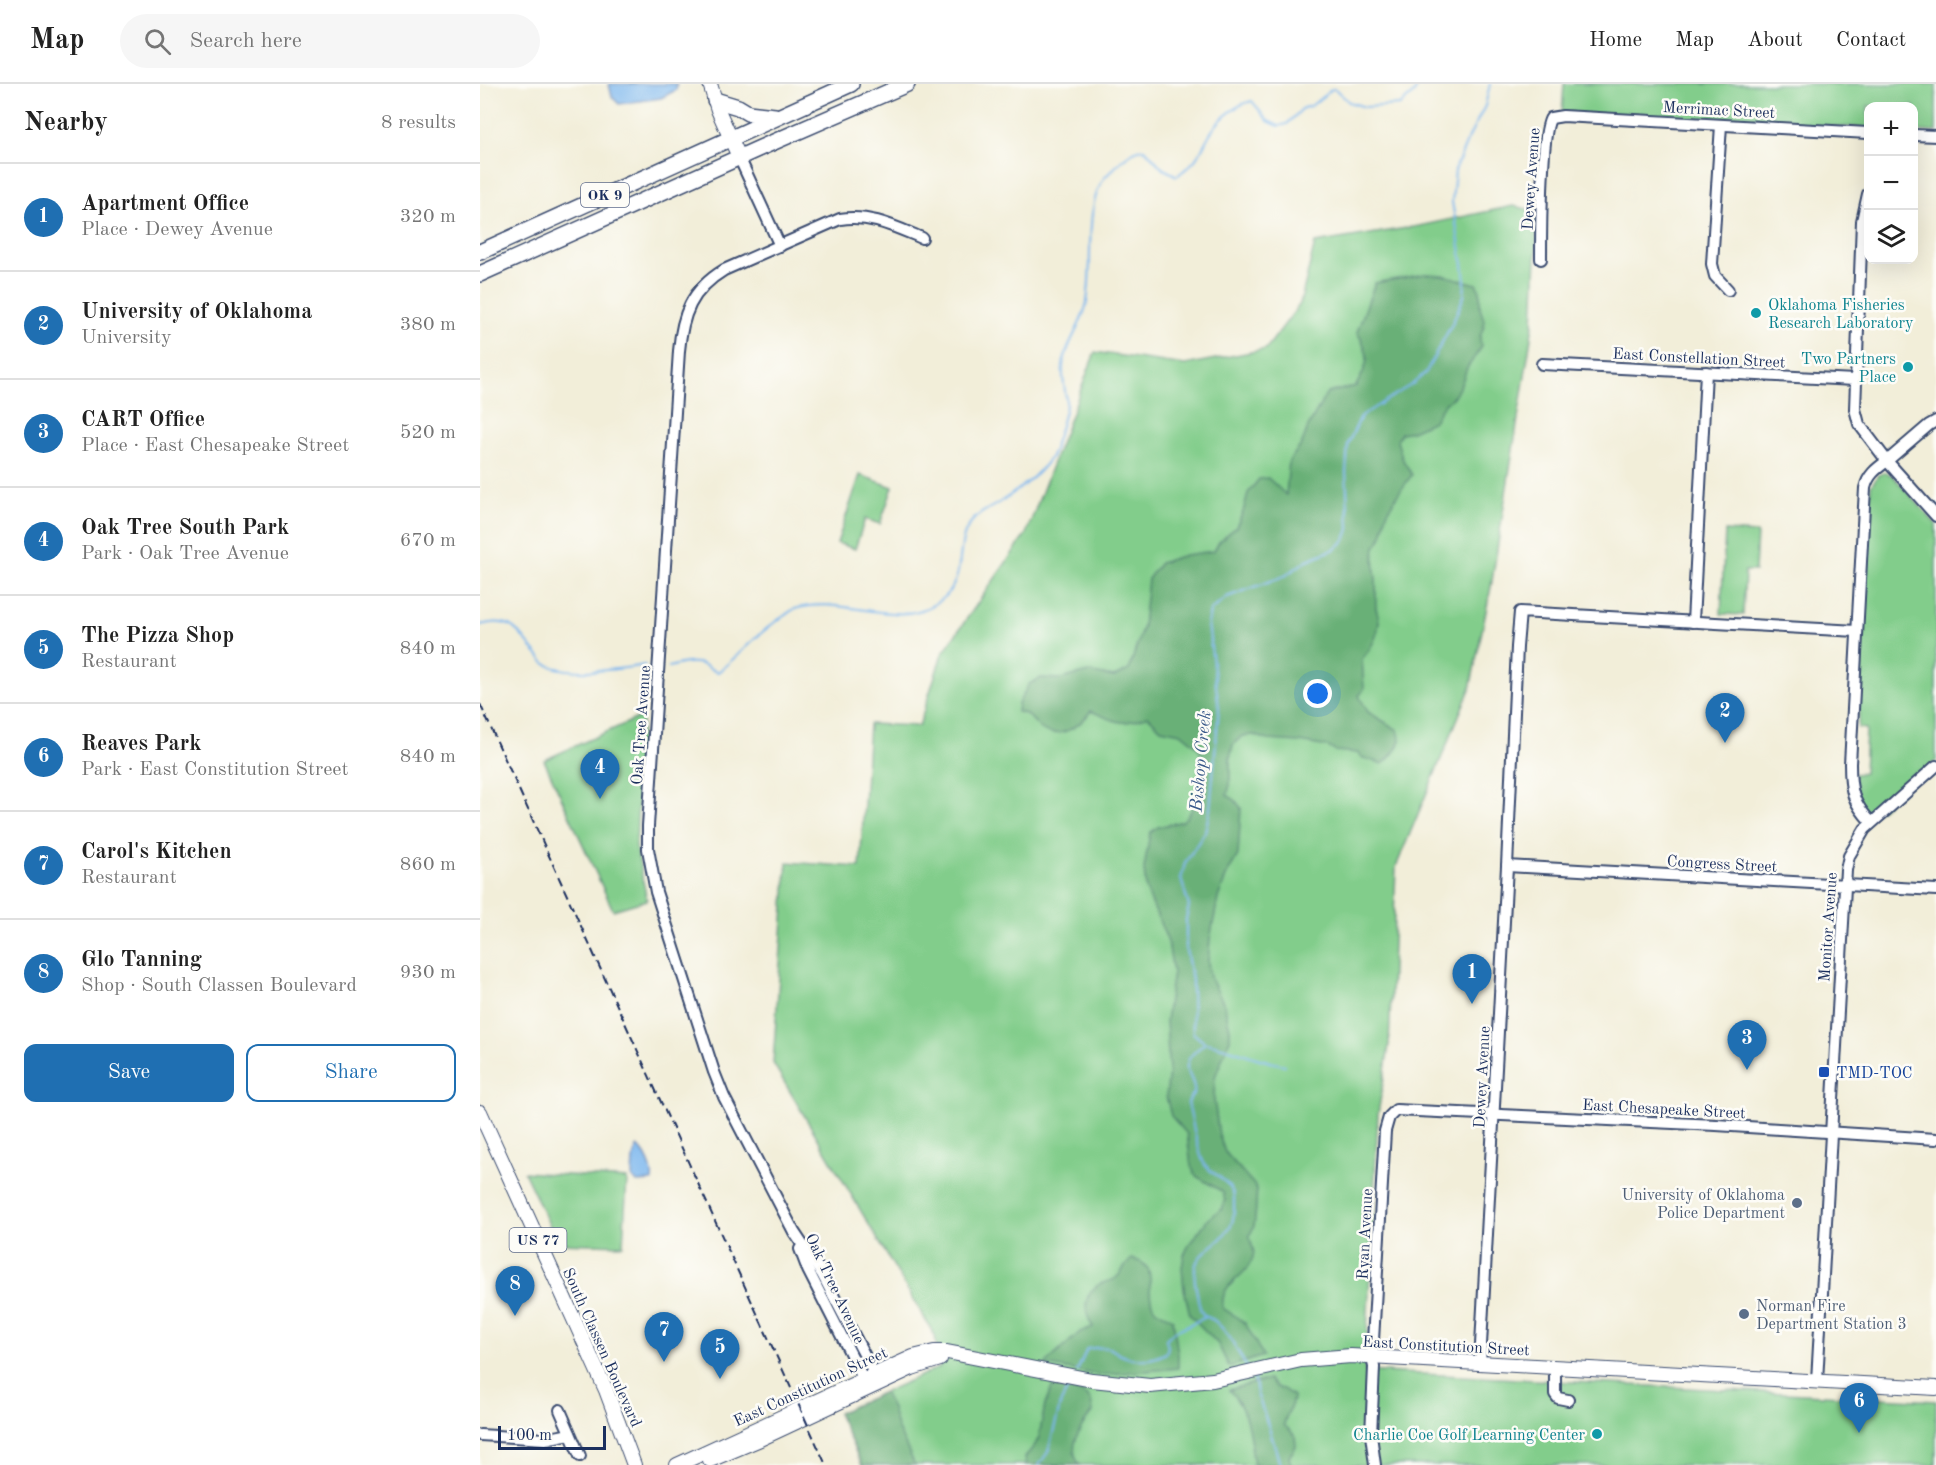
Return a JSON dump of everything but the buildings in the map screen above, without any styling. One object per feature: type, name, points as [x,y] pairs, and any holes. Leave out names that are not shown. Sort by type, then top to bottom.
[{"type":"highway","name":"OK 9","points":[[480,252],[851,84]]},
{"type":"highway","name":"OK 9","points":[[480,274],[907,84]]},
{"type":"highway","points":[[715,100],[738,107],[747,113],[779,116]]},
{"type":"main road","points":[[710,84],[739,157]]},
{"type":"main road","name":"South Classen Boulevard","points":[[480,1112],[606,1390],[634,1465]]},
{"type":"main road","name":"East Constitution Street","points":[[698,1465],[760,1439],[922,1354],[947,1352],[1079,1378],[1150,1386],[1226,1378],[1320,1357],[1351,1356],[1936,1388]]},
{"type":"main road","name":"East Constitution Street","points":[[677,1465],[871,1382]]},
{"type":"street","name":"Merrimac Street","points":[[1568,117],[1864,133]]},
{"type":"street","name":"Dewey Avenue","points":[[1540,259],[1548,123],[1551,118],[1568,117]]},
{"type":"street","points":[[1721,124],[1712,264],[1715,276],[1728,290]]},
{"type":"street","points":[[1918,135],[1936,136]]},
{"type":"street","points":[[739,157],[780,246]]},
{"type":"street","points":[[1865,210],[1862,221],[1855,380],[1856,417],[1866,435],[1887,461],[1936,516]]},
{"type":"street","name":"Oak Tree Avenue","points":[[871,1382],[831,1304],[822,1274],[794,1232],[724,1097],[656,892],[648,849],[682,324],[694,297],[715,276],[825,224],[848,218],[862,218],[885,223],[922,238]]},
{"type":"street","name":"East Constellation Street","points":[[1542,364],[1855,380]]},
{"type":"street","points":[[1706,372],[1693,622],[1857,631]]},
{"type":"street","points":[[1871,822],[1853,798],[1850,781],[1864,488],[1872,472],[1936,421]]},
{"type":"street","name":"Dewey Avenue","points":[[1480,1363],[1520,612],[1693,622]]},
{"type":"street","name":"Monitor Avenue","points":[[1817,1381],[1844,885],[1849,856],[1859,837],[1871,822],[1936,766]]},
{"type":"street","name":"Congress Street","points":[[1507,866],[1936,891]]},
{"type":"street","name":"East Chesapeake Street","points":[[1392,1113],[1401,1110],[1493,1114],[1936,1139]]},
{"type":"street","name":"Ryan Avenue","points":[[1375,1465],[1371,1435],[1374,1367],[1372,1358],[1385,1131],[1392,1113]]},
{"type":"street","points":[[1555,1367],[1555,1394],[1558,1398],[1568,1400]]},
{"type":"street","points":[[560,1410],[580,1456]]},
{"type":"street","points":[[480,1436],[545,1439],[570,1434]]},
{"type":"green space","points":[[1564,84],[1936,84],[1936,132],[1918,131],[1918,102],[1864,102],[1864,128],[1562,113]]},
{"type":"green space","points":[[1513,206],[1538,211],[1533,325],[1491,587],[1470,689],[1396,867],[1389,1046],[1378,1114],[1365,1371],[1936,1401],[1936,1465],[862,1465],[838,1413],[940,1367],[935,1336],[773,1063],[787,862],[860,867],[869,724],[919,726],[942,654],[1026,534],[1095,352],[1185,365],[1266,349],[1300,304],[1315,243],[1419,226]]},
{"type":"green space","points":[[1425,274],[1443,275],[1476,284],[1480,291],[1480,308],[1484,326],[1480,337],[1481,348],[1467,368],[1455,395],[1442,407],[1434,421],[1412,431],[1401,433],[1397,441],[1403,460],[1412,475],[1391,505],[1382,536],[1375,547],[1376,605],[1379,622],[1374,642],[1362,659],[1364,689],[1359,696],[1368,712],[1398,730],[1399,743],[1393,754],[1382,764],[1361,757],[1358,753],[1335,751],[1328,747],[1300,742],[1268,740],[1254,735],[1242,736],[1233,745],[1230,757],[1230,785],[1227,795],[1241,808],[1238,855],[1227,874],[1218,898],[1210,939],[1208,962],[1210,977],[1224,1004],[1230,1029],[1230,1039],[1215,1077],[1214,1099],[1219,1135],[1225,1152],[1257,1188],[1254,1226],[1250,1235],[1253,1258],[1247,1268],[1228,1287],[1223,1299],[1223,1308],[1245,1323],[1263,1356],[1229,1367],[1218,1344],[1190,1315],[1184,1289],[1182,1268],[1184,1255],[1190,1243],[1209,1218],[1222,1209],[1225,1201],[1223,1192],[1196,1176],[1191,1166],[1187,1134],[1171,1116],[1166,1096],[1169,1072],[1166,1020],[1173,972],[1168,942],[1146,889],[1144,869],[1150,833],[1158,827],[1183,821],[1191,811],[1199,787],[1202,768],[1201,753],[1197,746],[1181,733],[1161,729],[1148,716],[1118,722],[1091,711],[1075,727],[1061,733],[1054,733],[1047,732],[1030,717],[1017,712],[1018,704],[1029,684],[1041,678],[1061,679],[1088,672],[1114,677],[1129,670],[1143,626],[1148,579],[1160,563],[1185,555],[1214,551],[1219,542],[1236,527],[1248,493],[1259,479],[1268,478],[1286,495],[1289,461],[1302,444],[1307,429],[1327,393],[1356,386],[1364,371],[1367,353],[1357,332],[1375,283]]},
{"type":"green space","points":[[1886,472],[1893,476],[1936,524],[1936,761],[1880,810],[1871,814],[1866,812],[1860,803],[1854,774],[1864,773],[1866,729],[1858,728],[1871,486],[1878,475]]},
{"type":"green space","points":[[860,475],[893,487],[880,524],[865,519],[855,549],[837,543]]},
{"type":"green space","points":[[1725,531],[1757,533],[1755,571],[1745,571],[1743,615],[1721,614]]},
{"type":"green space","points":[[642,716],[636,846],[647,900],[613,910],[544,760]]},
{"type":"green space","points":[[524,1172],[627,1179],[623,1245],[558,1243]]},
{"type":"green space","points":[[1132,1259],[1141,1262],[1149,1271],[1153,1306],[1173,1319],[1178,1368],[1100,1375],[1045,1365],[1080,1332],[1093,1327],[1086,1310],[1089,1294],[1098,1285],[1116,1278]]},
{"type":"green space","points":[[1269,1379],[1276,1388],[1283,1389],[1293,1396],[1284,1425],[1295,1435],[1296,1446],[1289,1457],[1291,1465],[1254,1465],[1245,1416],[1229,1390]]},
{"type":"green space","points":[[1052,1387],[1081,1393],[1091,1402],[1093,1412],[1080,1430],[1075,1444],[1074,1451],[1080,1465],[1026,1465],[1025,1457],[1039,1437],[1045,1405]]},
{"type":"green space","points":[[884,1392],[915,1465],[862,1465],[838,1413]]},
{"type":"water","points":[[609,84],[677,84],[676,90],[661,98],[619,104],[612,97]]},
{"type":"water","points":[[637,1147],[649,1162],[652,1181],[637,1182],[632,1178],[633,1158]]},
{"type":"waterway","points":[[669,667],[696,663],[718,672],[766,629],[795,609],[814,605],[910,613],[928,608],[944,597],[952,588],[956,578],[967,528],[983,512],[1030,481],[1053,452],[1066,405],[1063,380],[1065,357],[1086,306],[1094,205],[1105,177],[1127,156],[1137,150],[1145,149],[1162,168],[1177,176],[1195,160],[1211,132],[1222,119],[1231,111],[1252,101],[1268,121],[1279,126],[1287,124],[1303,108],[1311,106],[1332,89],[1335,89],[1349,102],[1365,107],[1400,105],[1414,93],[1419,84]]},
{"type":"waterway","name":"Bishop Creek","points":[[1246,1366],[1225,1332],[1215,1321],[1202,1313],[1195,1278],[1198,1259],[1224,1235],[1234,1216],[1233,1192],[1205,1165],[1188,1103],[1194,1094],[1194,1088],[1187,1062],[1205,1043],[1193,1033],[1192,980],[1186,950],[1186,919],[1189,906],[1181,879],[1185,863],[1205,832],[1210,809],[1219,708],[1208,624],[1210,611],[1227,597],[1285,576],[1307,560],[1335,549],[1345,540],[1349,529],[1346,472],[1348,444],[1361,416],[1414,383],[1426,372],[1464,296],[1463,264],[1452,202],[1455,170],[1485,106],[1490,84]]},
{"type":"waterway","points":[[480,625],[500,622],[513,627],[544,662],[566,670],[594,671],[645,665]]},
{"type":"waterway","points":[[1205,1043],[1285,1065]]},
{"type":"waterway","points":[[1077,1371],[1087,1349],[1108,1348],[1125,1357],[1137,1359],[1160,1356],[1166,1353],[1168,1347],[1166,1339],[1173,1332],[1206,1317]]},
{"type":"waterway","name":"Bishop Creek","points":[[1253,1375],[1280,1465]]},
{"type":"waterway","points":[[1039,1465],[1048,1452],[1061,1402],[1072,1381]]},
{"type":"railway","points":[[480,704],[826,1465]]},
{"type":"place","name":"Oklahoma Fisheries Research Laboratory","points":[[1756,313]]},
{"type":"place","name":"Two Partners Place","points":[[1908,367]]},
{"type":"place","name":"University of Oklahoma","points":[[1725,743]]},
{"type":"place","name":"Oak Tree South Park","points":[[600,799]]},
{"type":"place","name":"Apartment Office","points":[[1472,1004]]},
{"type":"place","name":"CART Office","points":[[1747,1070]]},
{"type":"place","name":"TMD-TOC","points":[[1824,1072]]},
{"type":"place","name":"University of Oklahoma Police Department","points":[[1797,1203]]},
{"type":"place","name":"Norman Fire Department Station 3","points":[[1744,1314]]},
{"type":"place","name":"Glo Tanning","points":[[515,1316]]},
{"type":"place","name":"Carol's Kitchen","points":[[664,1362]]},
{"type":"place","name":"The Pizza Shop","points":[[720,1379]]},
{"type":"place","name":"Reaves Park","points":[[1859,1433]]},
{"type":"place","name":"Charlie Coe Golf Learning Center","points":[[1597,1434]]}]
